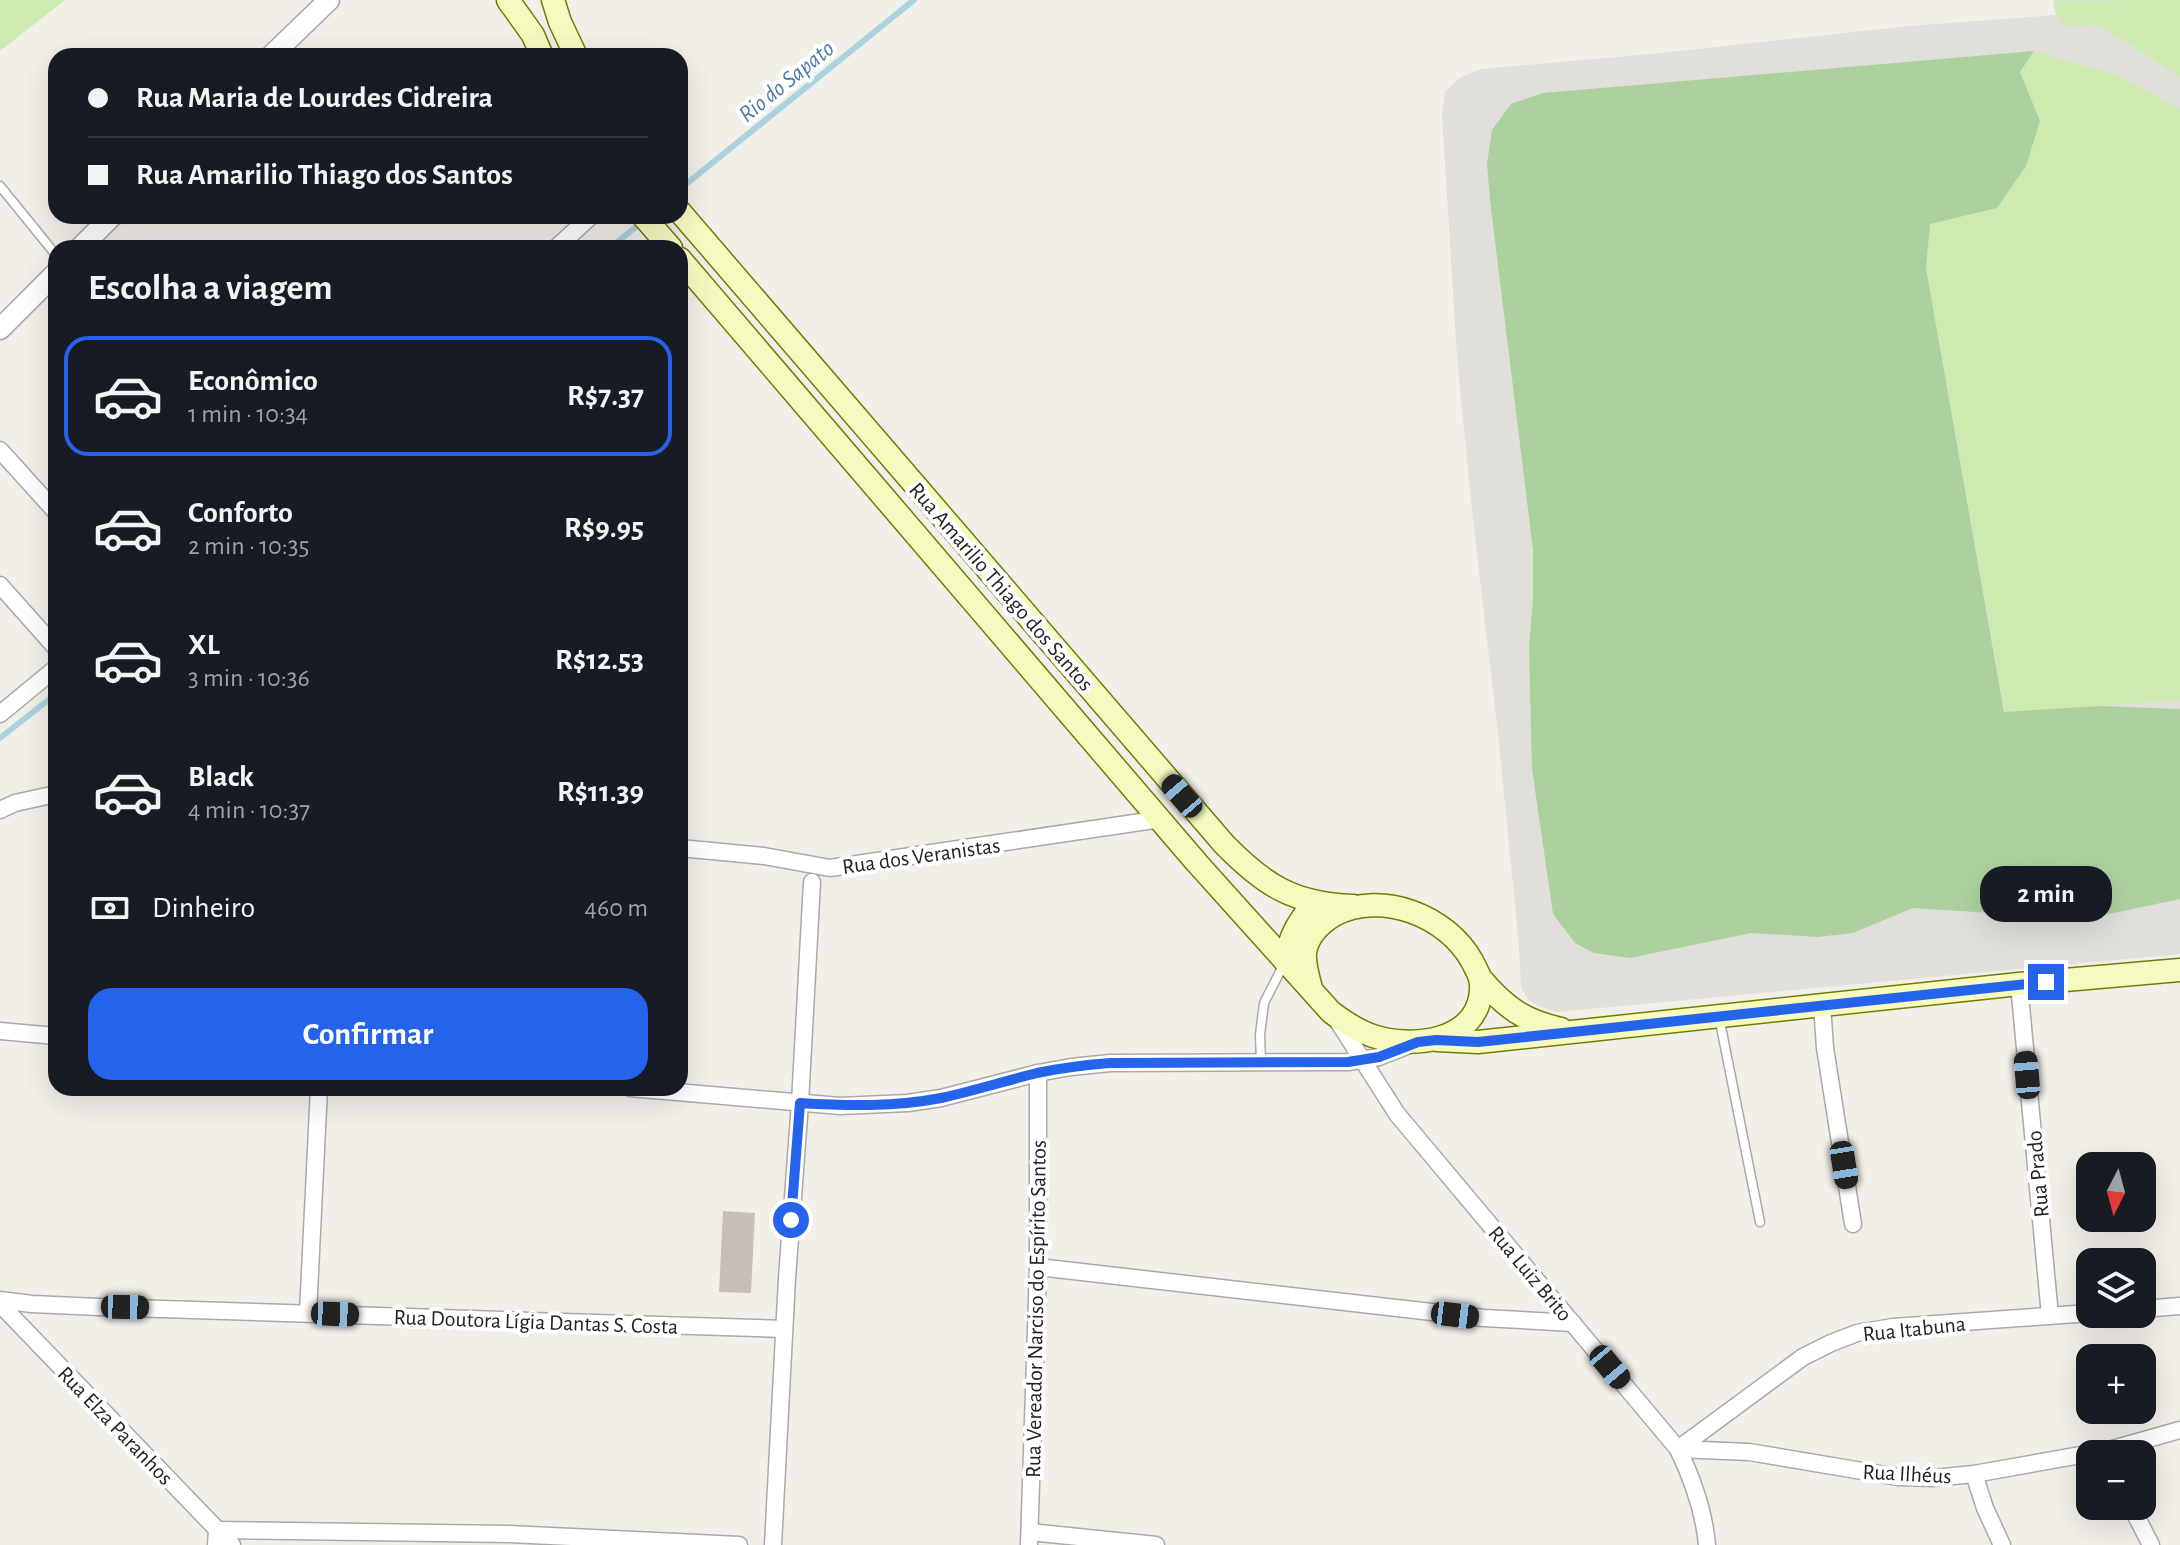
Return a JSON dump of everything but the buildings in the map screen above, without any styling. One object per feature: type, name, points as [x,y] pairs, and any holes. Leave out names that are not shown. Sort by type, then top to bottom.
[{"type":"main road","points":[[508,0],[539,48]]},
{"type":"main road","points":[[553,0],[572,48]]},
{"type":"main road","name":"Rua Amarilio Thiago dos Santos","points":[[688,221],[1224,844],[1261,879],[1282,892],[1331,906],[1358,906]]},
{"type":"main road","points":[[650,224],[664,240]]},
{"type":"main road","name":"Rua Amarilio Thiago dos Santos","points":[[688,268],[1161,819],[1311,988]]},
{"type":"main road","points":[[1285,961],[1290,938],[1314,902]]},
{"type":"main road","points":[[1574,1031],[1549,1026],[1513,1012],[1481,979],[1454,937],[1440,925],[1406,910],[1358,906],[1326,920],[1308,941],[1305,955],[1311,988],[1331,1012],[1343,1022],[1374,1036],[1395,1041],[1478,1042],[2019,984],[2180,970]]},
{"type":"main road","points":[[1427,1041],[1450,1035],[1470,1018],[1478,1006],[1481,979]]},
{"type":"street","points":[[279,48],[329,0]]},
{"type":"street","points":[[88,240],[104,224]]},
{"type":"street","points":[[565,240],[582,224]]},
{"type":"street","points":[[0,329],[48,281]]},
{"type":"street","points":[[0,450],[48,503]]},
{"type":"street","points":[[0,585],[48,639]]},
{"type":"street","points":[[0,714],[48,675]]},
{"type":"street","points":[[8,806],[48,796]]},
{"type":"street","name":"Rua dos Veranistas","points":[[688,849],[764,856],[830,868],[1161,819]]},
{"type":"street","points":[[773,1545],[812,882]]},
{"type":"street","name":"Rua Prado","points":[[2019,984],[2050,1316]]},
{"type":"street","points":[[1822,1005],[1825,1048],[1853,1224]]},
{"type":"street","name":"Rua Luiz Brito","points":[[1331,1012],[1397,1114],[1678,1449],[1700,1503],[1707,1545]]},
{"type":"street","points":[[0,1031],[48,1035]]},
{"type":"street","points":[[688,1093],[840,1106],[908,1103],[1071,1067],[1110,1063],[1348,1062],[1379,1057],[1427,1041]]},
{"type":"street","name":"Rua Vereador Narciso do Espírito Santos","points":[[1030,1538],[1038,1267],[1038,1073]]},
{"type":"street","points":[[308,1313],[319,1096]]},
{"type":"street","points":[[1038,1267],[1484,1318],[1573,1323]]},
{"type":"street","name":"Rua Doutora Lígia Dantas S. Costa","points":[[0,1302],[784,1329]]},
{"type":"street","name":"Rua Elza Paranhos","points":[[0,1302],[217,1537],[232,1545]]},
{"type":"street","points":[[2156,1308],[2180,1306]]},
{"type":"street","name":"Rua Itabuna","points":[[1678,1449],[1803,1357],[1857,1333],[1893,1327],[2076,1314]]},
{"type":"street","name":"Rua Ilhéus","points":[[2148,1440],[2180,1430]]},
{"type":"street","name":"Rua Ilhéus","points":[[1678,1449],[1749,1452],[1898,1477],[1933,1478],[2076,1458]]},
{"type":"street","points":[[1974,1474],[2002,1545]]},
{"type":"street","points":[[2138,1520],[2151,1545]]},
{"type":"street","points":[[217,1537],[509,1534],[739,1545]]},
{"type":"street","points":[[1030,1538],[1156,1545]]},
{"type":"lane","points":[[0,186],[48,245]]},
{"type":"lane","points":[[1261,1062],[1264,1003],[1285,961]]},
{"type":"lane","points":[[1719,1016],[1760,1222]]},
{"type":"shaded area","points":[[2055,0],[2180,0],[2180,954],[1557,1012],[1538,1006],[1527,998],[1521,987],[1498,734],[1473,520],[1457,358],[1442,114],[1445,92],[1459,78],[1481,69],[1909,26],[2056,15]]},
{"type":"green space","points":[[0,0],[65,0],[0,51]]},
{"type":"green space","points":[[2180,0],[2180,77],[2099,25],[2063,26],[2053,1]]},
{"type":"green space","points":[[2034,51],[2119,76],[2180,109],[2180,700],[2005,713],[1926,268],[1930,224],[1997,208],[2040,121],[2020,72]]},
{"type":"green space","points":[[2034,51],[2020,72],[2040,121],[2026,166],[1997,208],[1930,224],[1926,268],[2004,712],[2099,706],[2180,709],[2180,899],[2085,919],[1913,908],[1853,933],[1818,937],[1751,933],[1630,958],[1594,953],[1575,943],[1553,914],[1532,769],[1529,647],[1533,550],[1490,200],[1487,163],[1492,130],[1511,104],[1543,93]]},
{"type":"waterway","name":"Rio do Sapato","points":[[688,183],[914,0]]},
{"type":"waterway","name":"Rio do Sapato","points":[[620,240],[639,224]]},
{"type":"waterway","name":"Rio do Sapato","points":[[0,738],[48,700]]},
{"type":"route","points":[[791,1220],[800,1103],[840,1106],[908,1103],[941,1098],[1038,1073],[1110,1063],[1348,1062],[1379,1057],[1418,1042],[1478,1042],[2046,982]]}]
